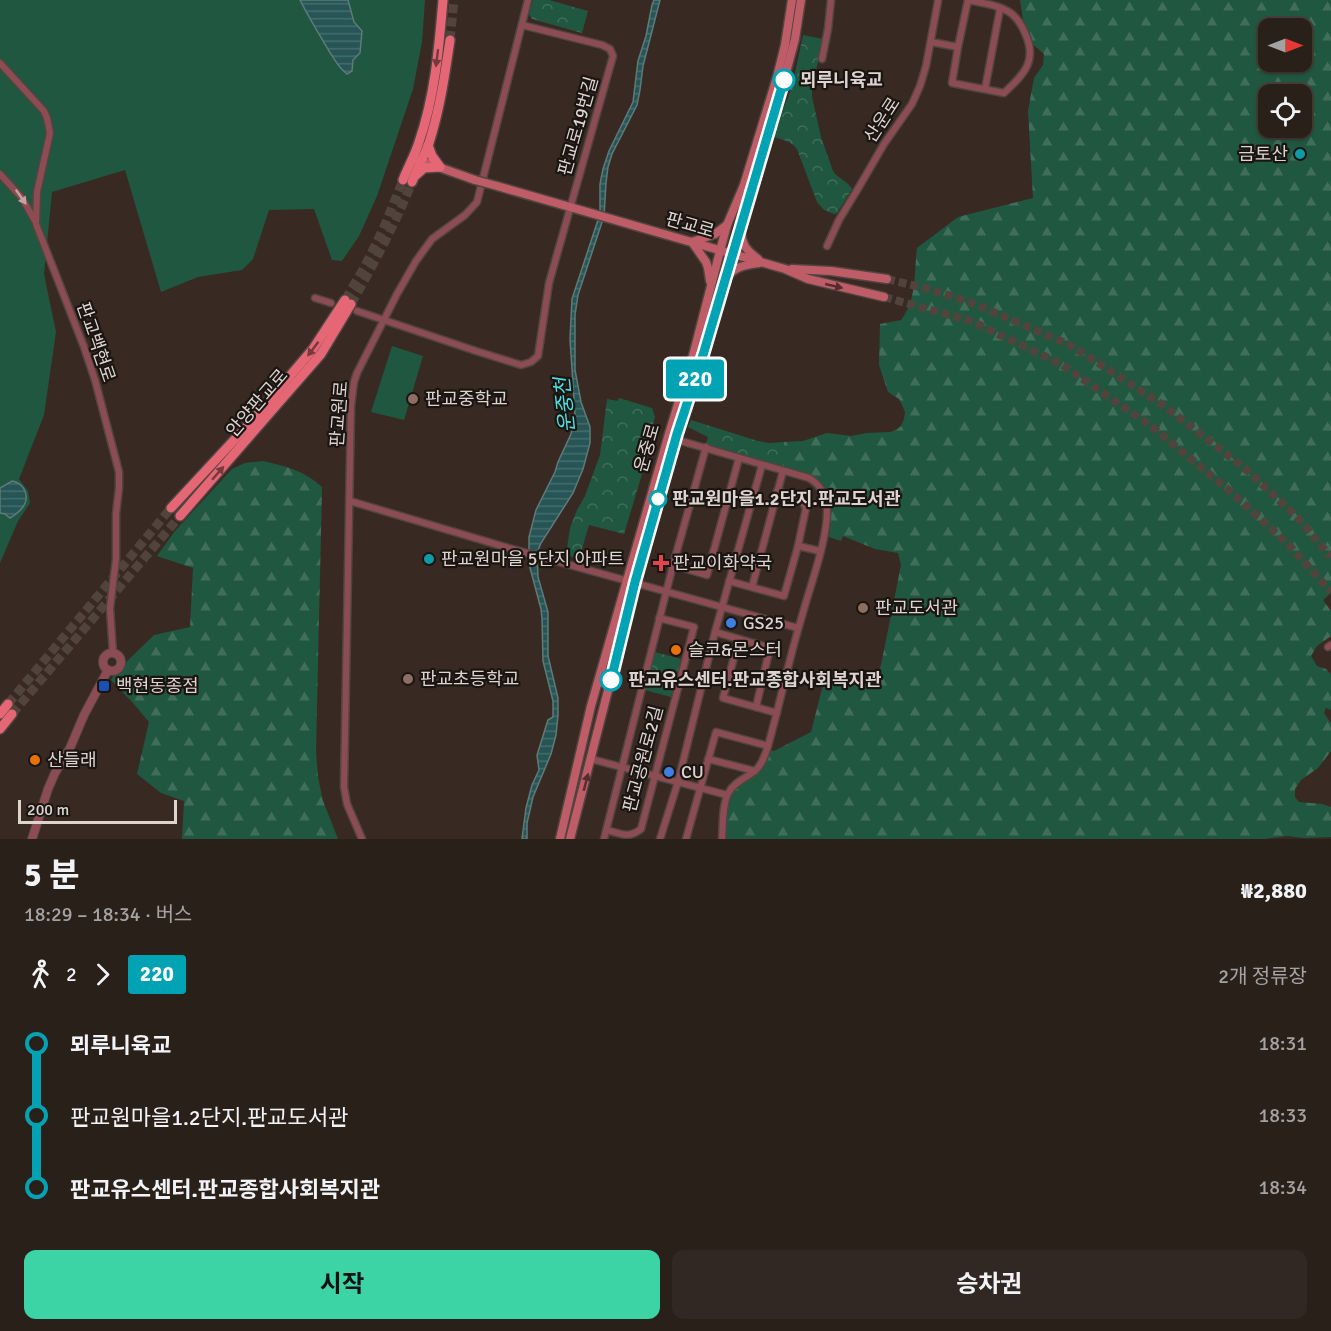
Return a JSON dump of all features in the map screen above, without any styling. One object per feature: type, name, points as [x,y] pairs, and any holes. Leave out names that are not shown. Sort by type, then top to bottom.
[{"type":"main road","points":[[440,167],[424,168],[410,180],[417,159],[434,80],[443,0]]},
{"type":"main road","name":"운중로","points":[[560,839],[591,706],[631,581],[672,438],[727,225],[744,185],[775,84],[785,45],[792,0]]},
{"type":"main road","name":"운중로","points":[[672,438],[703,355],[784,80],[795,39],[801,0]]},
{"type":"main road","points":[[417,159],[428,145],[439,105],[450,40]]},
{"type":"main road","points":[[428,145],[440,167]]},
{"type":"main road","points":[[417,159],[475,180],[570,208]]},
{"type":"main road","name":"판교로","points":[[570,208],[763,262],[808,279],[884,297]]},
{"type":"main road","points":[[711,284],[706,262],[692,242],[715,234],[727,225]]},
{"type":"main road","points":[[740,229],[742,243],[747,250],[763,262]]},
{"type":"main road","points":[[723,285],[727,276],[736,268],[763,262]]},
{"type":"main road","name":"판교로","points":[[785,269],[831,271],[886,279]]},
{"type":"main road","name":"안양판교로","points":[[171,508],[249,424],[351,305]]},
{"type":"main road","name":"안양판교로","points":[[180,516],[321,354],[351,305]]},
{"type":"main road","name":"운중로","points":[[570,839],[591,759],[631,581]]},
{"type":"main road","points":[[0,714],[8,704]]},
{"type":"main road","points":[[0,729],[12,714]]},
{"type":"street","name":"판교원로","points":[[362,839],[347,804],[344,787],[351,406],[354,382],[397,294],[424,247],[439,232],[465,215],[477,202],[528,0]]},
{"type":"street","points":[[822,59],[831,0]]},
{"type":"street","name":"산운로","points":[[827,246],[839,220],[884,144],[912,104],[920,86],[939,0]]},
{"type":"street","points":[[968,0],[999,9],[1012,14],[1020,23],[1029,43],[1029,63],[1020,78],[1004,93],[952,83],[968,0]]},
{"type":"street","points":[[985,90],[999,9]]},
{"type":"street","name":"판교로19번길","points":[[351,305],[384,320],[517,364],[526,364],[538,356],[549,283],[612,60],[612,52],[602,45],[522,25]]},
{"type":"street","points":[[931,42],[958,47]]},
{"type":"street","name":"판교백현로","points":[[0,63],[44,111],[47,118],[50,133],[37,192],[36,224],[84,347],[119,472],[116,514],[117,557],[110,608],[113,653]]},
{"type":"street","points":[[0,174],[22,198],[36,224]]},
{"type":"street","points":[[315,298],[330,303]]},
{"type":"street","points":[[672,438],[813,481],[825,496],[827,508],[820,551],[768,746],[755,771],[736,783],[727,795],[722,839]]},
{"type":"street","name":"판교공원로2길","points":[[604,839],[666,591],[706,447]]},
{"type":"street","points":[[673,565],[707,576],[739,458]]},
{"type":"street","points":[[660,839],[678,782],[722,606],[762,465]]},
{"type":"street","points":[[752,587],[783,471]]},
{"type":"street","points":[[729,581],[784,596],[806,513],[802,501],[795,496],[777,491]]},
{"type":"street","points":[[350,501],[798,628]]},
{"type":"street","points":[[798,546],[820,551]]},
{"type":"street","name":"판교공원로2길","points":[[607,830],[633,835],[641,829],[694,627],[659,618]]},
{"type":"street","points":[[715,633],[771,648],[756,707]]},
{"type":"street","points":[[739,639],[723,698],[777,713]]},
{"type":"street","points":[[113,653],[120,658],[120,664],[117,669],[108,670],[104,659],[108,654],[113,653]]},
{"type":"street","points":[[32,839],[55,773],[70,748],[84,715],[108,670]]},
{"type":"street","points":[[687,839],[716,732],[768,746]]},
{"type":"street","points":[[591,759],[727,795]]},
{"type":"street","points":[[708,759],[755,771]]},
{"type":"green space","points":[[0,0],[425,0],[422,42],[413,89],[377,196],[359,236],[342,261],[332,260],[314,209],[269,210],[253,259],[242,270],[198,277],[161,292],[125,170],[52,192],[44,274],[56,332],[44,415],[19,479],[28,491],[30,503],[18,521],[0,563]]},
{"type":"green space","points":[[533,0],[549,0],[588,11],[582,33],[532,19],[529,14]]},
{"type":"green space","points":[[1020,0],[1331,0],[1331,593],[1323,600],[1331,611],[1331,636],[1317,646],[1311,656],[1317,666],[1326,669],[1331,674],[1331,710],[1326,708],[1324,713],[1331,723],[1331,751],[1318,768],[1301,780],[1295,789],[1295,797],[1299,802],[1331,807],[1331,837],[725,839],[728,802],[734,789],[763,769],[770,750],[774,751],[811,732],[826,673],[872,686],[881,665],[901,565],[898,553],[875,549],[843,536],[841,541],[829,537],[831,508],[828,494],[816,481],[784,468],[784,442],[803,441],[827,433],[851,436],[890,432],[901,426],[905,412],[899,399],[888,392],[879,365],[880,324],[901,320],[910,304],[917,248],[958,217],[1033,198],[1028,111],[1034,78],[1043,65],[1044,54],[1021,34],[1023,20]]},
{"type":"green space","points":[[803,35],[823,39],[812,84],[812,97],[821,137],[833,171],[852,189],[837,213],[834,214],[824,210],[817,202],[795,146],[774,137],[794,78]]},
{"type":"green space","points":[[392,346],[423,356],[404,420],[371,412]]},
{"type":"green space","points":[[619,398],[652,408],[655,417],[649,451],[624,534],[589,525],[579,559],[566,555],[570,528],[600,455],[607,399],[618,401]]},
{"type":"green space","points":[[691,420],[758,441],[784,442],[784,468],[706,444],[708,437],[688,427]]},
{"type":"green space","points":[[263,461],[295,470],[322,487],[316,751],[323,801],[338,839],[182,839],[184,801],[161,793],[137,774],[149,722],[111,680],[115,673],[154,635],[190,627],[193,568],[157,556],[175,531],[232,469],[245,463]]},
{"type":"green space","points":[[655,652],[681,659],[671,697],[645,690]]},
{"type":"water","points":[[300,0],[348,0],[354,22],[362,31],[360,53],[353,60],[352,71],[347,74],[339,66]]},
{"type":"water","points":[[654,0],[660,0],[643,66],[637,105],[612,154],[608,167],[604,216],[578,295],[575,315],[575,370],[581,402],[590,427],[590,443],[573,493],[537,553],[538,577],[548,612],[548,656],[558,698],[558,715],[551,754],[533,797],[527,823],[527,839],[522,839],[526,808],[539,770],[537,755],[548,720],[553,717],[553,701],[543,661],[541,609],[529,564],[529,537],[536,510],[571,434],[575,415],[570,339],[572,299],[598,220],[603,169],[609,151],[633,102],[638,61]]},
{"type":"water","points":[[12,481],[22,486],[26,498],[21,510],[10,518],[0,513],[0,488]]},
{"type":"tunnel","points":[[450,40],[454,0]]},
{"type":"tunnel","points":[[345,300],[384,227],[403,180]]},
{"type":"tunnel","points":[[351,304],[384,244],[412,182]]},
{"type":"tunnel","points":[[887,279],[970,302],[1070,345],[1167,408],[1248,471],[1298,518],[1331,557]]},
{"type":"tunnel","points":[[884,297],[971,321],[1061,364],[1151,426],[1231,492],[1288,544],[1331,592]]},
{"type":"tunnel","points":[[8,704],[171,508]]},
{"type":"tunnel","points":[[12,714],[180,516]]},
{"type":"bus line","name":"220","points":[[611,680],[635,582],[677,434],[703,355],[784,80]]},
{"type":"place","name":"뫼루니육교","points":[[784,80]]},
{"type":"place","name":"금토산","points":[[1300,154]]},
{"type":"place","name":"판교중학교","points":[[413,399]]},
{"type":"place","name":"판교원마을1.2단지.판교도서관","points":[[658,499]]},
{"type":"place","name":"판교원마을 5단지 아파트","points":[[429,559]]},
{"type":"place","name":"판교이화약국","points":[[661,563]]},
{"type":"place","name":"판교도서관","points":[[863,608]]},
{"type":"place","name":"GS25","points":[[731,623]]},
{"type":"place","name":"슬코&몬스터","points":[[676,650]]},
{"type":"place","name":"판교초등학교","points":[[408,679]]},
{"type":"place","name":"판교유스센터.판교종합사회복지관","points":[[611,680]]},
{"type":"place","name":"백현동종점","points":[[104,686]]},
{"type":"place","name":"산들래","points":[[35,760]]},
{"type":"place","name":"CU","points":[[669,772]]},
{"type":"water label","name":"운중천","points":[[565,405]]}]
